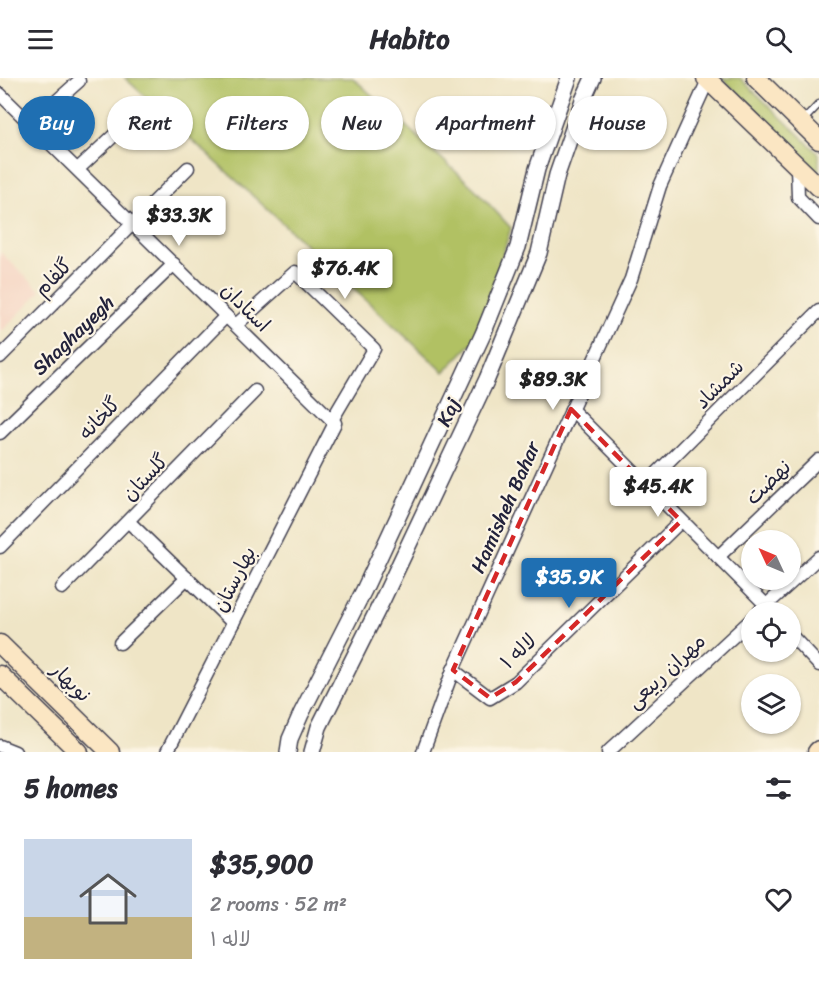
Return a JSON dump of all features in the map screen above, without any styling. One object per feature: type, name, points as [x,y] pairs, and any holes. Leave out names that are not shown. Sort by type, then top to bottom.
[{"type":"main road","points":[[756,78],[819,140]]},
{"type":"main road","points":[[707,79],[819,187]]},
{"type":"main road","name":"نوبهار","points":[[0,645],[110,752]]},
{"type":"main road","points":[[0,675],[79,752]]},
{"type":"street","name":"Kaj","points":[[288,752],[290,740],[301,714],[361,596],[467,370],[518,247],[537,169],[569,78]]},
{"type":"street","name":"Kaj","points":[[312,752],[319,727],[380,605],[487,379],[539,253],[557,175],[593,78]]},
{"type":"street","name":"Hamisheh Bahar","points":[[423,752],[453,670],[631,279],[660,186],[707,79]]},
{"type":"street","points":[[62,96],[79,81]]},
{"type":"street","name":"استادان","points":[[0,94],[18,110]]},
{"type":"street","points":[[78,169],[107,142]]},
{"type":"street","name":"استادان","points":[[59,150],[334,422]]},
{"type":"street","points":[[797,166],[798,197],[819,219]]},
{"type":"street","name":"گلفام","points":[[0,357],[188,168]]},
{"type":"street","name":"Shaghayegh","points":[[0,433],[174,264]]},
{"type":"street","name":"بهارستان","points":[[167,752],[334,422],[374,348],[295,272],[236,325]]},
{"type":"street","name":"شمشاد","points":[[646,484],[819,311]]},
{"type":"street","name":"گلخانه","points":[[0,547],[226,315]]},
{"type":"street","points":[[467,370],[487,379]]},
{"type":"street","name":"گلستان","points":[[62,588],[255,391]]},
{"type":"street","points":[[571,408],[718,557],[757,602]]},
{"type":"street","name":"نهضت","points":[[718,557],[819,460]]},
{"type":"street","name":"لاله ۱","points":[[453,670],[490,698],[516,682],[681,521]]},
{"type":"street","points":[[129,522],[233,623]]},
{"type":"street","points":[[771,602],[819,557]]},
{"type":"street","points":[[120,643],[187,578]]},
{"type":"street","points":[[361,596],[380,605]]},
{"type":"street","name":"مهران ربیعی","points":[[608,752],[741,629]]},
{"type":"street","points":[[801,646],[819,665]]},
{"type":"street","points":[[0,746],[15,752]]},
{"type":"lane","points":[[801,122],[819,104]]},
{"type":"highlighted area","points":[[571,409],[681,521],[516,682],[490,698],[453,670]]},
{"type":"shaded area","points":[[0,252],[41,291],[0,333]]},
{"type":"green space","points":[[125,78],[353,78],[373,96],[321,96],[321,150],[403,150],[403,123],[415,134],[415,150],[432,150],[475,189],[511,228],[477,338],[444,372],[193,141],[193,96],[145,96]]},
{"type":"green space","points":[[722,78],[740,78],[819,154],[819,173]]}]
